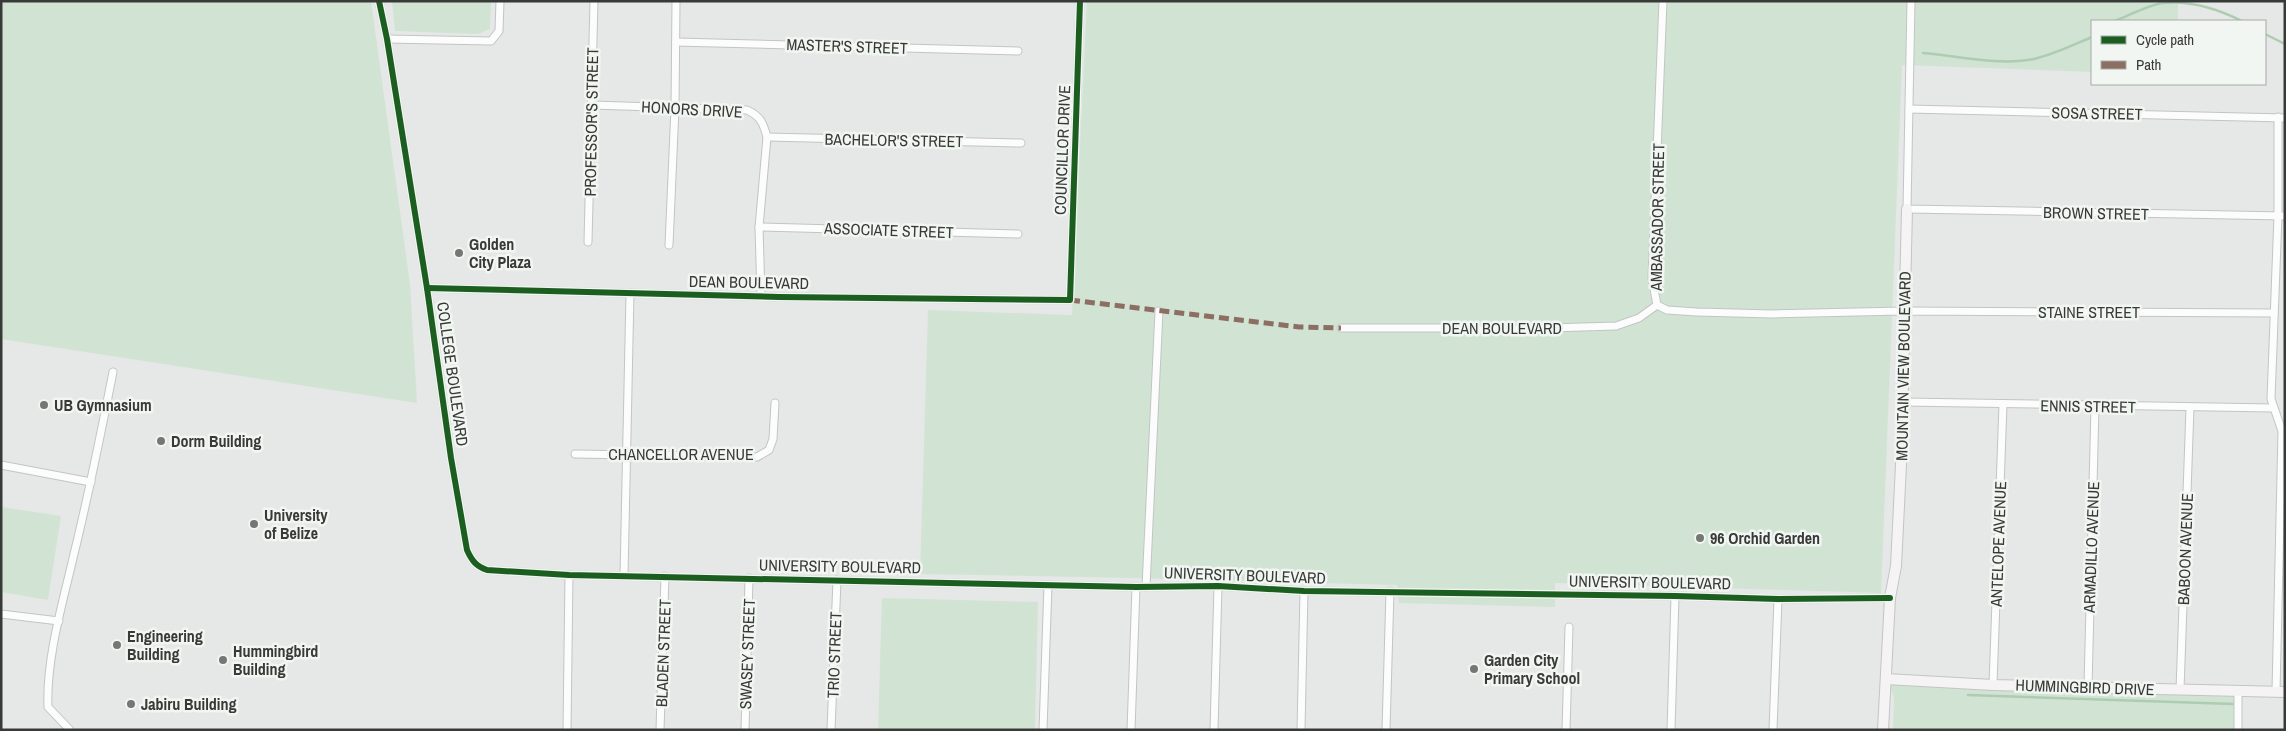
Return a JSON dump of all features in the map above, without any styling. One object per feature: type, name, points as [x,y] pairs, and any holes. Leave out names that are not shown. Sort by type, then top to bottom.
[{"type":"street","name":"COLLEGE BOULEVARD","points":[[379,1],[387,39],[427,288],[451,458],[467,550],[477,566],[487,570],[569,575]]},
{"type":"street","points":[[387,39],[491,41],[499,31],[500,1]]},
{"type":"street","name":"PROFESSOR'S STREET","points":[[588,242],[594,1]]},
{"type":"street","points":[[669,245],[675,108],[676,1]]},
{"type":"street","name":"COUNCILLOR DRIVE","points":[[1070,300],[1080,1]]},
{"type":"street","name":"AMBASSADOR STREET","points":[[1663,1],[1652,278],[1657,305],[1667,310],[1763,314],[1903,311]]},
{"type":"street","name":"MOUNTAIN VIEW BOULEVARD","points":[[1883,730],[1890,598],[1896,566],[1903,402],[1903,311],[1912,1]]},
{"type":"street","name":"MASTER'S STREET","points":[[676,42],[1018,51]]},
{"type":"street","name":"HONORS DRIVE","points":[[592,105],[747,110],[758,115],[764,123],[767,137],[760,227],[761,296]]},
{"type":"street","name":"SOSA STREET","points":[[1909,109],[2282,118]]},
{"type":"street","points":[[2281,692],[2282,431],[2271,399],[2274,313],[2281,216],[2282,118]]},
{"type":"street","name":"BACHELOR'S STREET","points":[[767,137],[1021,143]]},
{"type":"street","name":"BROWN STREET","points":[[1907,209],[2281,216]]},
{"type":"street","name":"ASSOCIATE STREET","points":[[760,227],[1018,234]]},
{"type":"street","name":"DEAN BOULEVARD","points":[[427,288],[761,296],[1070,300]]},
{"type":"street","points":[[624,576],[630,293]]},
{"type":"street","name":"DEAN BOULEVARD","points":[[1341,328],[1484,330],[1616,326],[1639,318],[1657,305]]},
{"type":"street","points":[[1146,586],[1159,311]]},
{"type":"street","name":"STAINE STREET","points":[[1903,311],[2274,313]]},
{"type":"street","points":[[70,730],[48,707],[48,690],[59,620],[91,482],[113,372]]},
{"type":"street","name":"ENNIS STREET","points":[[1903,402],[2273,408]]},
{"type":"street","name":"CHANCELLOR AVENUE","points":[[575,454],[757,456],[769,450],[773,439],[775,403]]},
{"type":"street","name":"ANTELOPE AVENUE","points":[[1993,684],[2003,404]]},
{"type":"street","name":"ARMADILLO AVENUE","points":[[2088,687],[2095,406]]},
{"type":"street","name":"BABOON AVENUE","points":[[2180,690],[2190,408]]},
{"type":"street","points":[[1,465],[91,482]]},
{"type":"street","points":[[567,730],[569,575]]},
{"type":"street","name":"UNIVERSITY BOULEVARD","points":[[569,575],[1136,587],[1218,586],[1304,592],[1778,599],[1890,598]]},
{"type":"street","name":"BLADEN STREET","points":[[660,730],[665,576]]},
{"type":"street","name":"SWASEY STREET","points":[[745,730],[749,578]]},
{"type":"street","name":"TRIO STREET","points":[[832,730],[837,580]]},
{"type":"street","points":[[1043,730],[1048,585]]},
{"type":"street","points":[[1214,730],[1218,586]]},
{"type":"street","points":[[1131,730],[1136,587]]},
{"type":"street","points":[[1301,730],[1304,592]]},
{"type":"street","points":[[1386,730],[1390,592]]},
{"type":"street","points":[[1671,730],[1675,596]]},
{"type":"street","points":[[1773,730],[1778,599]]},
{"type":"street","points":[[1,614],[59,620]]},
{"type":"street","points":[[1566,730],[1569,627]]},
{"type":"street","name":"HUMMINGBIRD DRIVE","points":[[1886,679],[2281,692]]},
{"type":"street","points":[[2238,692],[2238,730]]},
{"type":"green space","points":[[1,1],[371,1],[410,284],[417,403],[1,339]]},
{"type":"green space","points":[[392,1],[491,1],[490,29],[478,34],[395,31]]},
{"type":"green space","points":[[1087,1],[2178,1],[2178,20],[2091,20],[2091,72],[1902,65],[1881,593],[1555,583],[1555,607],[1399,603],[1397,585],[920,574],[928,310],[1072,315]]},
{"type":"green space","points":[[1,507],[61,516],[48,600],[1,592]]},
{"type":"green space","points":[[882,598],[1038,602],[1035,730],[878,730]]},
{"type":"green space","points":[[1886,679],[2238,692],[2238,730],[1893,730],[1894,697]]},
{"type":"waterway","points":[[2117,20],[2151,6],[2173,2],[2204,6],[2240,20]]},
{"type":"waterway","points":[[2266,34],[2285,44]]},
{"type":"waterway","points":[[1923,53],[1979,60],[2021,61],[2049,55],[2091,37]]},
{"type":"waterway","points":[[1968,695],[2233,704]]},
{"type":"marked path","points":[[1070,300],[1299,327],[1341,328]]},
{"type":"cycle path","points":[[379,1],[387,39],[427,288],[451,458],[467,550],[475,563],[487,570],[569,575],[1136,587],[1218,586],[1304,591],[1778,599],[1890,598]]},
{"type":"cycle path","points":[[427,288],[779,297],[1070,300],[1080,1]]},
{"type":"place","name":"Golden City Plaza","points":[[459,253]]},
{"type":"place","name":"UB Gymnasium","points":[[44,405]]},
{"type":"place","name":"Dorm Building","points":[[161,441]]},
{"type":"place","name":"University of Belize","points":[[254,524]]},
{"type":"place","name":"96 Orchid Garden","points":[[1700,538]]},
{"type":"place","name":"Engineering Building","points":[[117,645]]},
{"type":"place","name":"Hummingbird Building","points":[[223,660]]},
{"type":"place","name":"Garden City Primary School","points":[[1474,669]]},
{"type":"place","name":"Jabiru Building","points":[[131,704]]}]
